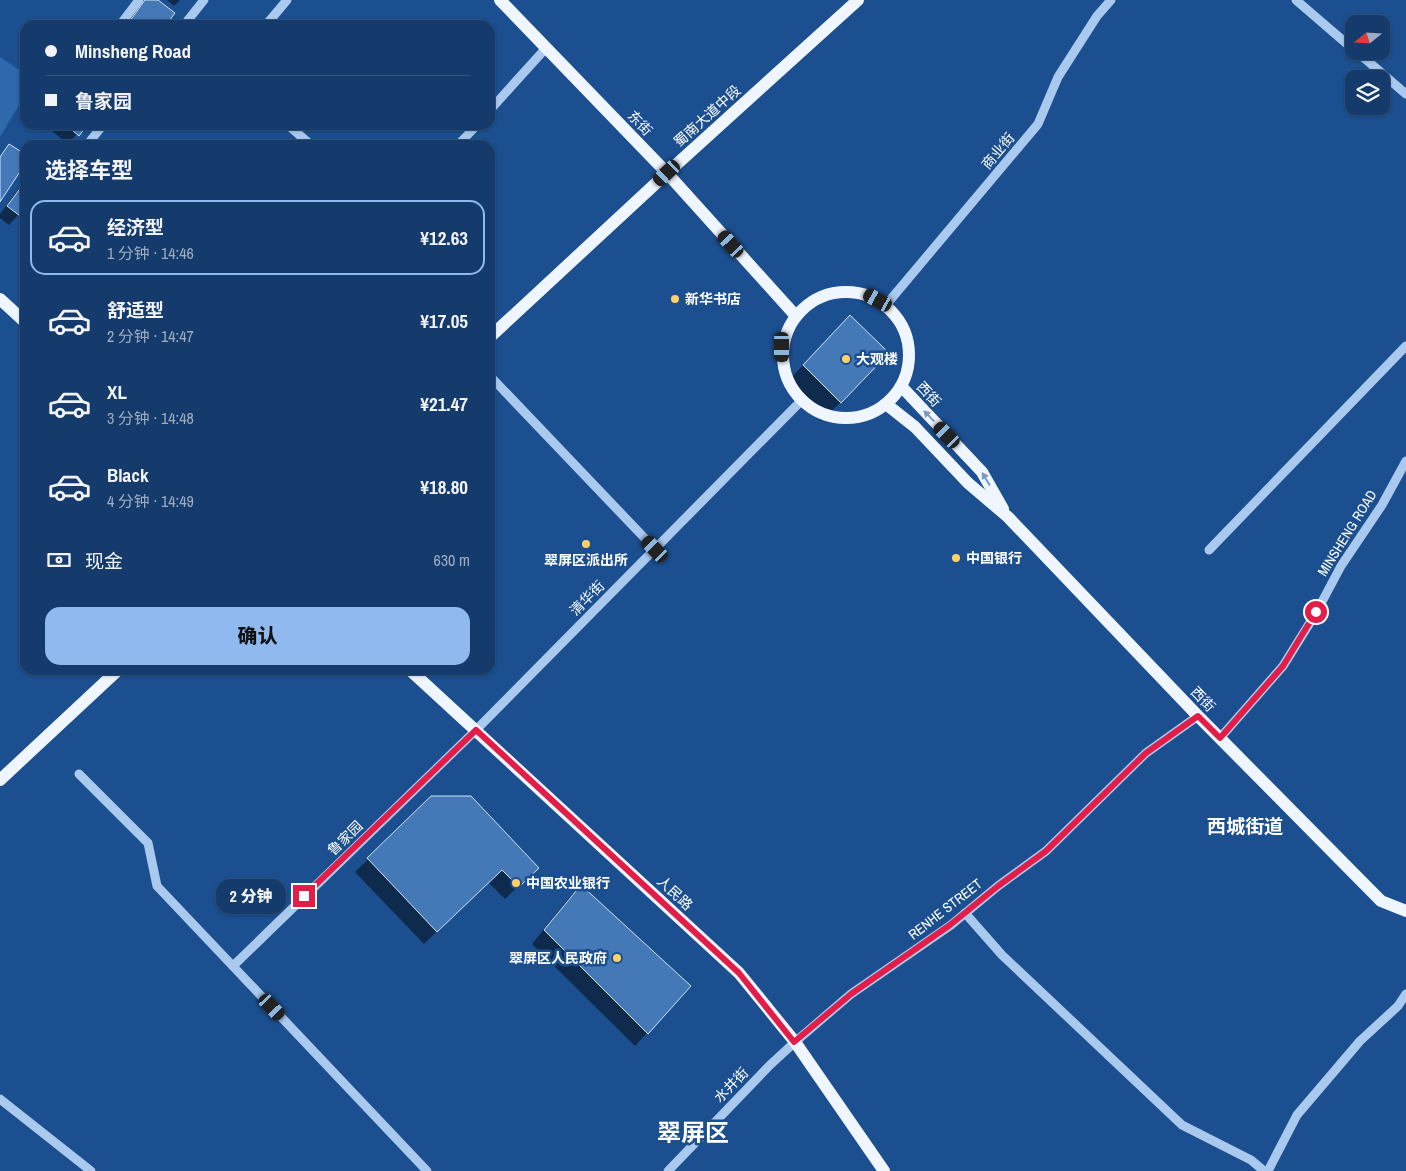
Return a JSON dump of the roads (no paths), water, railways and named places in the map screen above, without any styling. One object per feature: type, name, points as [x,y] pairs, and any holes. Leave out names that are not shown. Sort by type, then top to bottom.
[{"type":"main road","name":"东街","points":[[500,0],[667,173],[795,315]]},
{"type":"main road","name":"蜀南大道中段","points":[[495,332],[858,0]]},
{"type":"main road","points":[[852,291],[866,294],[886,305],[900,322],[905,332],[910,354],[904,380],[892,399],[883,407],[857,418],[828,416],[808,407],[801,401],[789,383],[782,362],[782,347],[795,315],[809,302],[829,293],[852,291]]},
{"type":"main road","points":[[0,299],[20,317]]},
{"type":"main road","name":"西街","points":[[901,386],[982,472],[1008,518]]},
{"type":"main road","name":"西街","points":[[886,404],[915,427],[968,483],[1008,518],[1198,716],[1381,901],[1406,911]]},
{"type":"main road","points":[[0,780],[113,675]]},
{"type":"main road","name":"人民路","points":[[416,675],[739,973],[794,1042],[884,1171]]},
{"type":"street","points":[[124,20],[139,0]]},
{"type":"street","points":[[188,20],[204,0]]},
{"type":"street","points":[[270,20],[287,0]]},
{"type":"street","name":"商业街","points":[[886,305],[1038,124],[1058,77],[1097,16],[1111,0]]},
{"type":"street","points":[[1296,0],[1345,42]]},
{"type":"street","points":[[495,104],[546,48]]},
{"type":"street","points":[[1367,60],[1406,94]]},
{"type":"street","points":[[90,140],[99,130]]},
{"type":"street","points":[[294,130],[305,140]]},
{"type":"street","points":[[462,140],[472,130]]},
{"type":"street","points":[[1209,550],[1406,346]]},
{"type":"street","points":[[495,381],[655,549]]},
{"type":"street","name":"清华街","points":[[476,730],[801,401]]},
{"type":"street","name":"MINSHENG ROAD","points":[[1220,738],[1283,666],[1341,566],[1382,505],[1406,461]]},
{"type":"street","name":"RENHE STREET","points":[[794,1042],[851,994],[950,925],[998,886],[1046,851],[1146,753],[1198,716]]},
{"type":"street","name":"鲁家园","points":[[233,966],[476,730]]},
{"type":"street","points":[[79,774],[148,843],[157,886],[427,1171]]},
{"type":"street","points":[[965,913],[1002,955],[1182,1125],[1251,1160],[1266,1171],[1297,1115],[1360,1041],[1398,1006],[1406,994]]},
{"type":"street","name":"水井街","points":[[668,1171],[794,1042]]},
{"type":"street","points":[[0,1099],[91,1171]]},
{"type":"place","name":"新华书店","points":[[675,299]]},
{"type":"place","name":"大观楼","points":[[846,359]]},
{"type":"place","name":"翠屏区派出所","points":[[586,544]]},
{"type":"place","name":"中国银行","points":[[956,558]]},
{"type":"place","name":"中国农业银行","points":[[516,883]]},
{"type":"place","name":"翠屏区人民政府","points":[[617,958]]},
{"type":"district","name":"西城街道","points":[[1245,826]]},
{"type":"district","name":"翠屏区","points":[[693,1132]]}]
